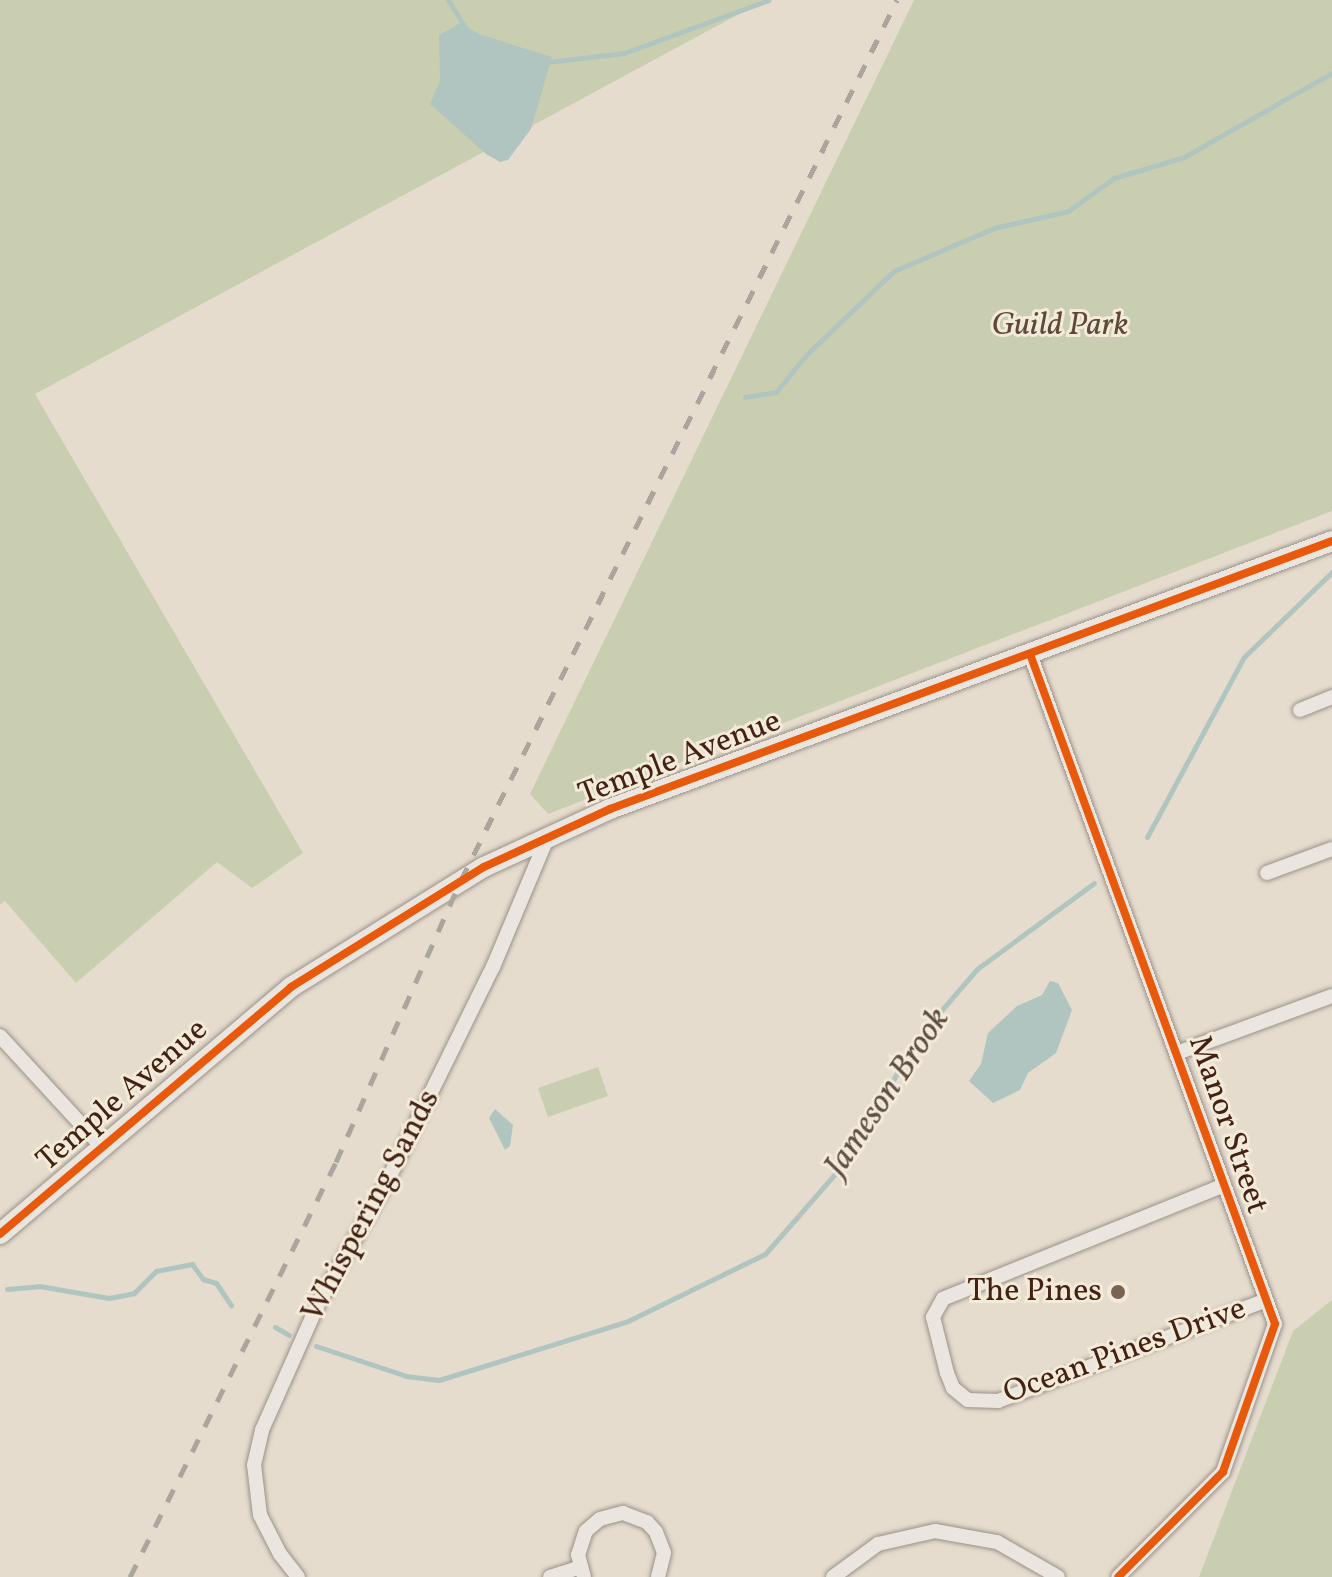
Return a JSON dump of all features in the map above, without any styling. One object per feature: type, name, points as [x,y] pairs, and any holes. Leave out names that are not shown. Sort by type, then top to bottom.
[{"type":"street","name":"Temple Avenue","points":[[0,1234],[256,1015],[327,961],[484,867],[548,836],[1332,541]]},
{"type":"street","name":"Manor Street","points":[[1030,654],[1266,1300],[1275,1334],[1223,1472],[1118,1577]]},
{"type":"street","points":[[1300,710],[1332,697]]},
{"type":"street","name":"Whispering Sands","points":[[298,1577],[280,1554],[260,1515],[254,1465],[262,1430],[318,1304],[386,1184],[493,967],[548,836]]},
{"type":"street","points":[[1267,873],[1332,849]]},
{"type":"street","points":[[1177,1053],[1332,996]]},
{"type":"street","points":[[0,1036],[102,1147]]},
{"type":"street","name":"Ocean Pines Drive","points":[[1222,1186],[943,1299],[933,1317],[947,1373],[953,1388],[968,1400],[998,1401],[1266,1300]]},
{"type":"street","points":[[550,1577],[582,1572],[586,1531],[600,1519],[623,1513],[647,1522],[656,1532],[664,1553],[658,1577]]},
{"type":"street","points":[[833,1577],[878,1544],[935,1531],[997,1542],[1058,1577]]},
{"type":"green space","points":[[0,0],[765,0],[35,394],[303,853],[252,888],[217,862],[76,983],[5,901],[0,905]]},
{"type":"green space","name":"Guild Park","points":[[914,0],[1332,0],[1332,511],[548,814],[530,794]]},
{"type":"green space","points":[[598,1067],[608,1096],[548,1117],[538,1088]]},
{"type":"green space","points":[[1332,1300],[1332,1577],[1199,1577],[1293,1331]]},
{"type":"shaded area","points":[[460,23],[479,34],[552,57],[531,129],[508,160],[500,162],[486,154],[430,104],[440,81],[439,35]]},
{"type":"shaded area","points":[[1050,981],[1058,983],[1072,1010],[1056,1053],[1028,1073],[1020,1090],[993,1103],[969,1081],[981,1064],[988,1033],[1017,1006],[1042,995]]},
{"type":"shaded area","points":[[495,1109],[513,1125],[510,1146],[505,1150],[489,1118]]},
{"type":"waterway","points":[[448,0],[466,29]]},
{"type":"waterway","points":[[547,62],[624,53],[769,0]]},
{"type":"waterway","points":[[745,397],[776,392],[807,354],[894,271],[994,228],[1068,211],[1114,178],[1184,157],[1332,73]]},
{"type":"waterway","points":[[1147,837],[1244,657],[1332,572]]},
{"type":"waterway","name":"Jameson Brook","points":[[316,1346],[406,1376],[439,1380],[628,1321],[765,1254],[853,1153],[914,1042],[977,969],[1094,883]]},
{"type":"waterway","name":"Jameson Brook","points":[[7,1289],[39,1286],[109,1298],[134,1293],[156,1271],[192,1264],[203,1279],[216,1283],[231,1305]]},
{"type":"waterway","name":"Jameson Brook","points":[[275,1327],[289,1335]]},
{"type":"railway","points":[[130,1577],[336,1162],[461,880],[897,0]]},
{"type":"cycle path","points":[[0,1234],[291,987],[484,867],[610,809],[1332,541]]},
{"type":"cycle path","points":[[1030,654],[1275,1324],[1223,1472],[1118,1577]]},
{"type":"place","name":"The Pines","points":[[1118,1292]]}]
